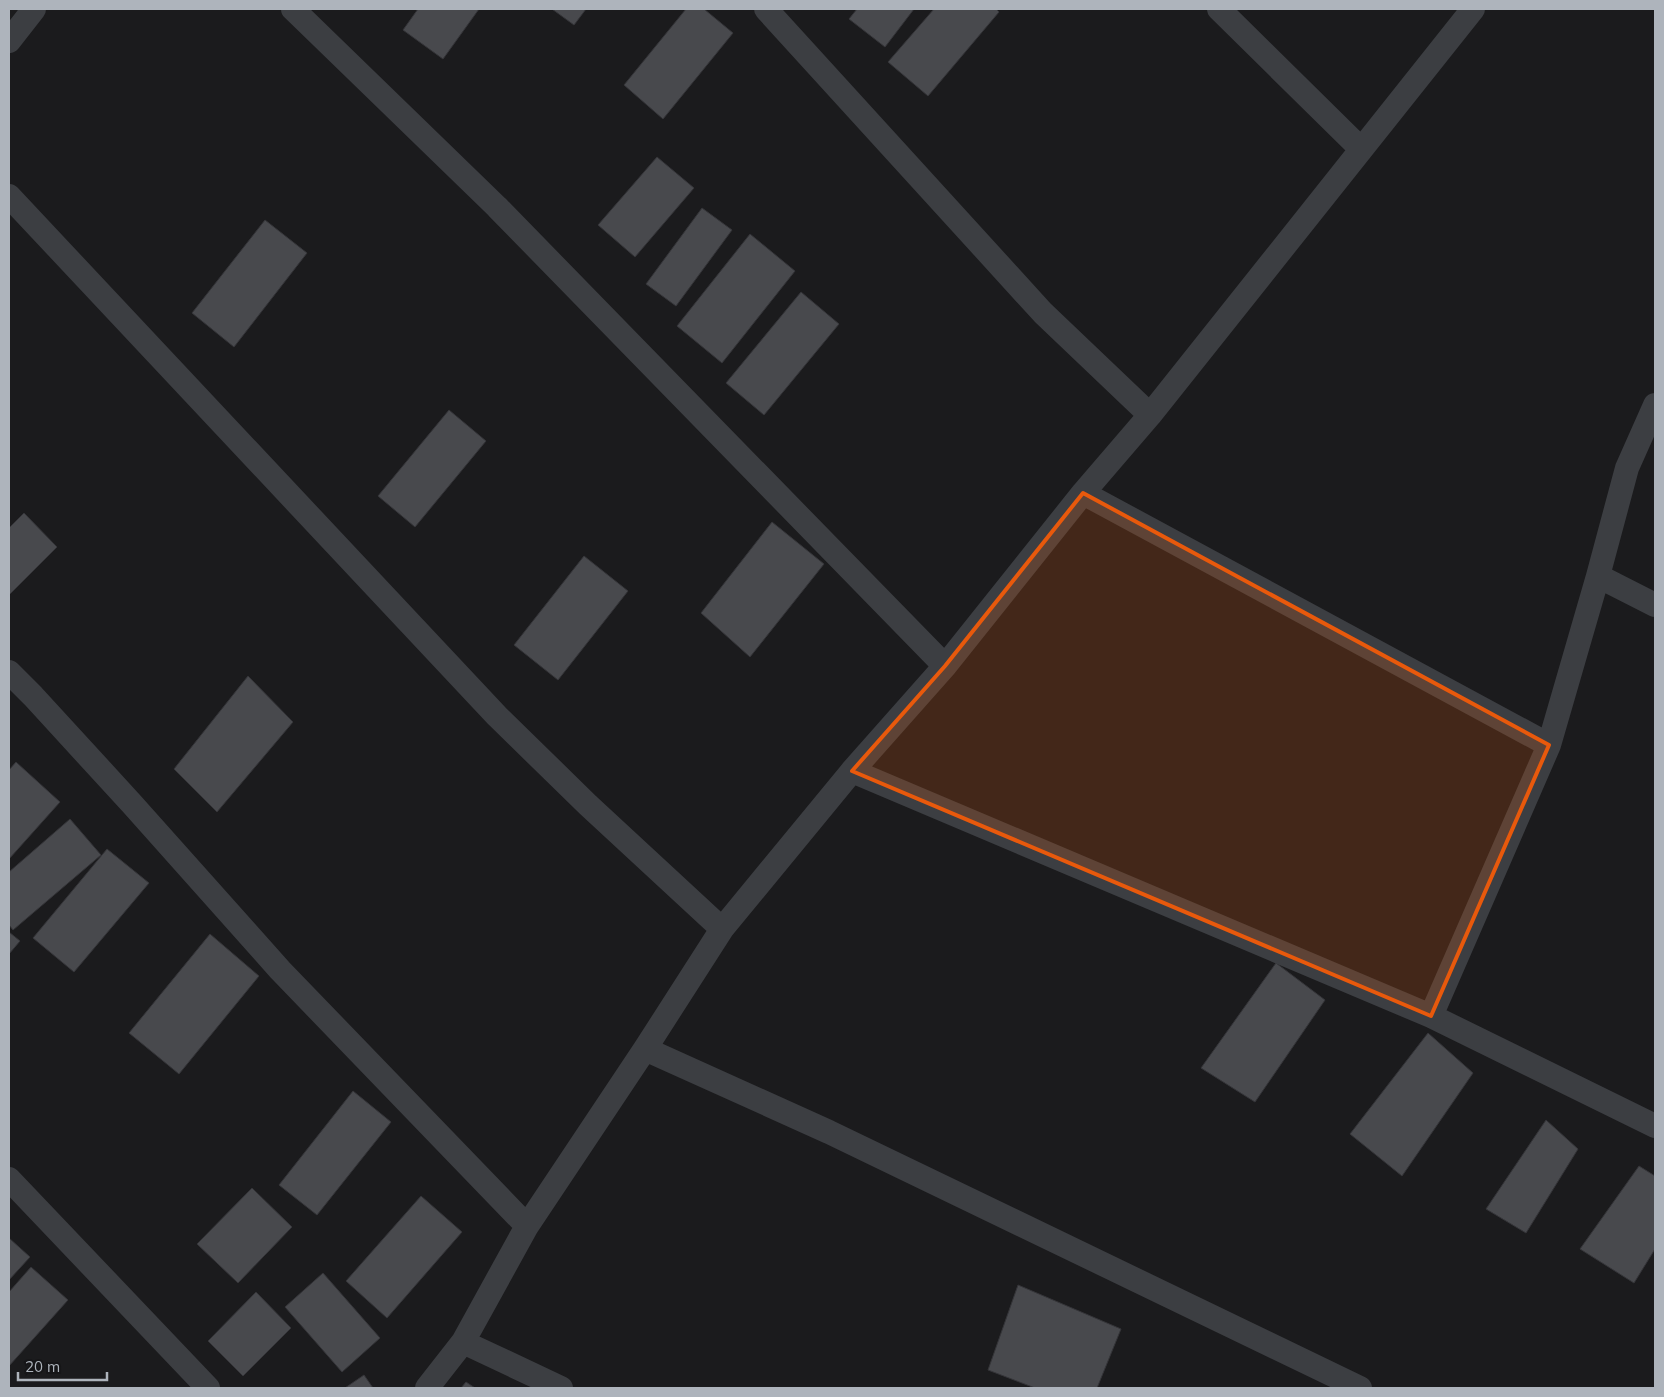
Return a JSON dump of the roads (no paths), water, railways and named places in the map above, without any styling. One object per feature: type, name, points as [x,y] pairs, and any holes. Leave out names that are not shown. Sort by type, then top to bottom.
[{"type":"street","points":[[9,41],[34,9]]},
{"type":"street","points":[[292,9],[497,207],[944,666]]},
{"type":"street","points":[[766,9],[1043,314],[1150,415]]},
{"type":"street","points":[[1219,9],[1361,149]]},
{"type":"street","points":[[427,1388],[463,1342],[527,1226],[722,929],[852,771],[944,666],[1083,493],[1150,415],[1473,9]]},
{"type":"street","points":[[9,196],[498,716],[588,805],[722,929]]},
{"type":"street","points":[[1431,1016],[1549,745],[1627,468],[1655,405]]},
{"type":"street","points":[[1083,493],[1549,745]]},
{"type":"street","points":[[1598,576],[1655,605]]},
{"type":"street","points":[[9,672],[119,790],[280,970],[527,1226]]},
{"type":"street","points":[[852,771],[1431,1016],[1655,1126]]},
{"type":"street","points":[[645,1049],[828,1132],[1360,1388]]},
{"type":"street","points":[[9,1179],[208,1388]]},
{"type":"street","points":[[463,1342],[561,1388]]}]
